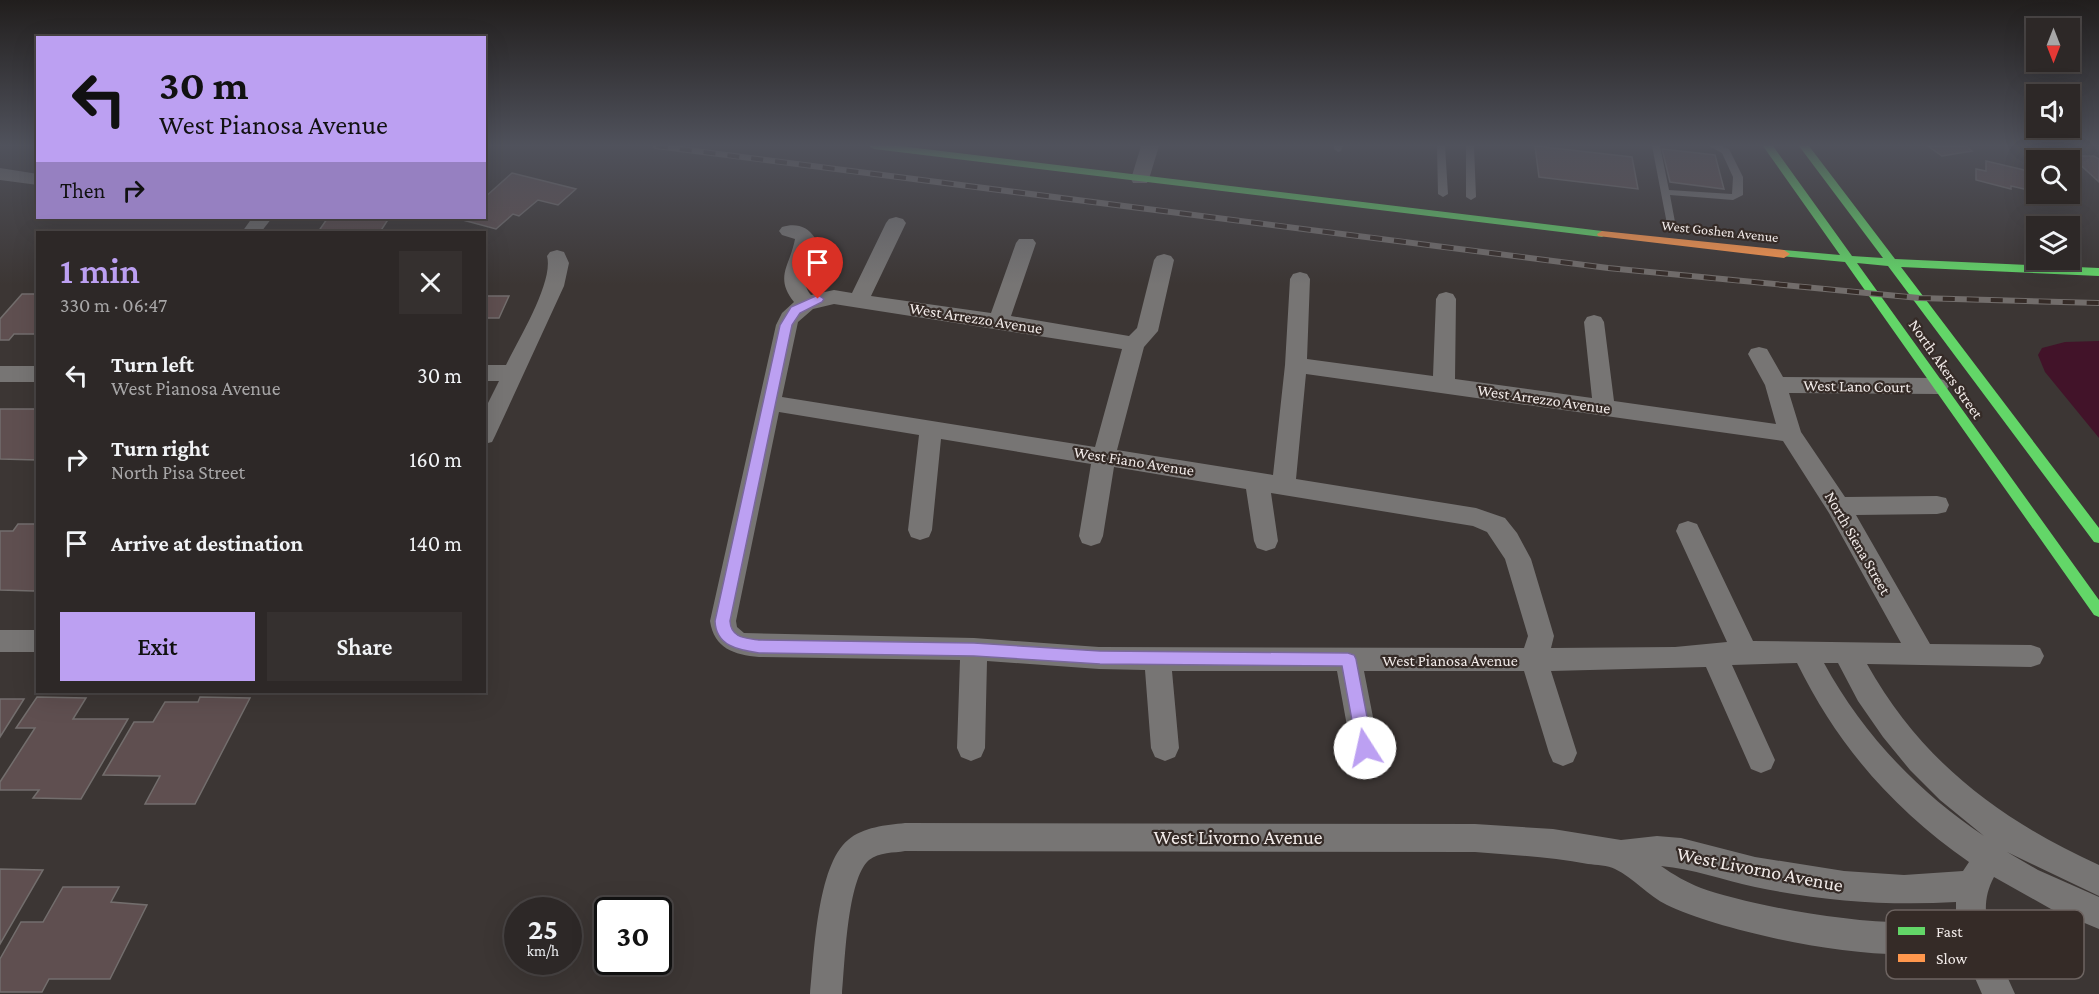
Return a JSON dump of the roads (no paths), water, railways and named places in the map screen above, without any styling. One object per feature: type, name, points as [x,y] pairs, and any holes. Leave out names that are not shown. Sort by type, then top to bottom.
[{"type":"main road","name":"West Goshen Avenue","points":[[1252,192],[1608,236],[1850,261],[2099,272]]},
{"type":"main road","points":[[1328,192],[1427,204],[1456,204],[1476,198]]},
{"type":"main road","name":"North Akers Street","points":[[1801,192],[2099,611]]},
{"type":"main road","name":"North Akers Street","points":[[1839,192],[2099,538]]},
{"type":"main road","points":[[1437,193],[1476,198]]},
{"type":"main road","points":[[1815,236],[1900,243]]},
{"type":"street","points":[[252,231],[261,219]]},
{"type":"street","points":[[859,300],[896,223]]},
{"type":"street","points":[[789,231],[799,232],[806,238],[795,263],[794,279],[799,296],[812,302]]},
{"type":"street","points":[[999,321],[1026,243]]},
{"type":"street","points":[[486,432],[554,286],[559,263],[557,256]]},
{"type":"street","points":[[1091,536],[1104,457],[1134,344],[1148,331],[1164,260]]},
{"type":"street","points":[[1284,484],[1296,364],[1300,279]]},
{"type":"street","name":"West Arrezzo Avenue","points":[[812,302],[834,297],[859,300],[1134,344]]},
{"type":"street","points":[[1444,384],[1446,299]]},
{"type":"street","points":[[770,403],[786,325],[795,310],[812,302]]},
{"type":"street","points":[[1594,322],[1604,408]]},
{"type":"street","name":"North Siena Street","points":[[1759,354],[1776,385],[1790,434],[1838,506],[1922,655]]},
{"type":"street","name":"West Arrezzo Avenue","points":[[1296,364],[1790,434]]},
{"type":"street","points":[[486,373],[512,373]]},
{"type":"street","points":[[0,374],[36,374]]},
{"type":"street","name":"West Lano Court","points":[[1776,385],[1938,386]]},
{"type":"street","name":"West Fiano Avenue","points":[[770,403],[1476,516],[1496,525],[1508,540],[1518,559],[1541,636],[1534,660]]},
{"type":"street","name":"West Pianosa Avenue","points":[[770,403],[723,621],[723,630],[729,638],[742,645],[974,649],[1100,658],[1158,659],[1534,660],[1675,658],[1746,652],[2031,656]]},
{"type":"street","points":[[920,530],[932,430]]},
{"type":"street","points":[[1257,480],[1266,541]]},
{"type":"street","points":[[1838,506],[1937,505]]},
{"type":"street","points":[[1688,531],[1746,652]]},
{"type":"street","points":[[0,641],[36,641]]},
{"type":"street","points":[[971,748],[974,649]]},
{"type":"street","points":[[1805,652],[1838,712],[1878,764],[1944,827],[1988,858],[2046,890],[2099,914]]},
{"type":"street","points":[[1846,652],[1865,690],[1903,743],[1963,802],[2003,831],[2062,866],[2099,881]]},
{"type":"street","points":[[1714,655],[1761,760]]},
{"type":"street","points":[[1158,659],[1165,748]]},
{"type":"street","points":[[1348,659],[1365,748]]},
{"type":"street","points":[[1534,660],[1563,753]]},
{"type":"street","points":[[1971,910],[1972,886],[2003,831]]},
{"type":"street","name":"West Livorno Avenue","points":[[826,994],[840,882],[847,863],[857,850],[878,840],[905,837],[1476,838],[1553,843],[1621,855],[1657,851],[1681,853],[1755,872],[1844,886],[1904,890],[1972,886]]},
{"type":"street","name":"West Livorno Avenue","points":[[1621,855],[1678,894],[1726,911],[1836,932],[1886,935]]},
{"type":"street","points":[[1992,979],[1999,994]]},
{"type":"lane","points":[[1475,192],[1476,198]]},
{"type":"lane","points":[[1664,192],[1670,222]]},
{"type":"lane","points":[[1669,192],[1733,197],[1738,195],[1738,192]]},
{"type":"railway","points":[[1018,192],[1608,268],[1919,298],[2099,303]]}]
